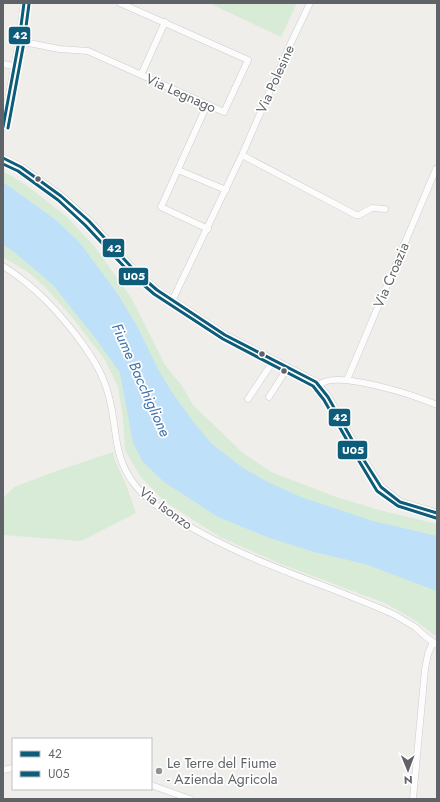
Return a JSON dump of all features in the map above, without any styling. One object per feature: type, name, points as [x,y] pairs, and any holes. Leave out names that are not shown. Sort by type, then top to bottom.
[{"type":"street","points":[[3,127],[19,41],[24,3]]},
{"type":"street","name":"Via Legnago","points":[[19,41],[59,49],[88,51],[224,112],[248,60],[120,3]]},
{"type":"street","name":"Via Polesine","points":[[172,301],[208,229],[289,46],[310,3]]},
{"type":"street","points":[[141,75],[165,22]]},
{"type":"street","points":[[3,64],[14,66]]},
{"type":"street","points":[[207,105],[161,207],[208,229]]},
{"type":"street","points":[[242,155],[356,215],[372,208],[385,209]]},
{"type":"street","points":[[3,158],[21,167],[62,196],[89,221],[142,278],[172,301],[225,335],[311,379],[319,385],[328,397],[360,454],[381,487],[400,502],[437,513]]},
{"type":"street","name":"Via Croazia","points":[[346,380],[436,169]]},
{"type":"street","points":[[178,170],[226,190]]},
{"type":"street","name":"Via Isonzo","points":[[3,266],[27,282],[48,302],[66,322],[94,360],[110,398],[116,444],[122,466],[136,486],[146,496],[168,513],[219,543],[244,555],[395,615],[415,627],[435,643]]},
{"type":"street","points":[[248,399],[274,360]]},
{"type":"street","points":[[269,397],[288,367]]},
{"type":"street","points":[[319,385],[323,381],[346,380],[404,393],[437,405]]},
{"type":"street","points":[[413,799],[425,669],[428,654],[435,643]]},
{"type":"street","points":[[152,785],[190,799]]},
{"type":"green space","points":[[212,3],[297,3],[281,37],[213,5]]},
{"type":"green space","points":[[3,171],[26,185],[67,217],[95,247],[132,299],[165,365],[182,386],[193,405],[242,452],[271,472],[336,497],[379,510],[437,524],[437,637],[416,621],[387,604],[281,564],[220,537],[164,501],[140,476],[125,450],[123,418],[118,387],[105,360],[72,317],[43,285],[29,273],[3,257]]},
{"type":"green space","points":[[113,452],[115,461],[125,482],[136,513],[81,541],[3,535],[3,498],[14,487]]},
{"type":"water","name":"Fiume Bacchiglione","points":[[3,182],[56,220],[80,243],[117,293],[137,326],[158,369],[171,391],[195,424],[212,444],[243,468],[268,482],[301,497],[373,521],[437,536],[437,591],[365,564],[314,552],[267,537],[218,517],[164,482],[143,462],[133,443],[120,373],[96,339],[53,285],[13,251],[3,245]]},
{"type":"transit line","name":"42","points":[[3,127],[19,41],[24,3]]},
{"type":"transit line","name":"U05","points":[[8,128],[24,42],[29,4]]},
{"type":"transit line","name":"42","points":[[3,158],[21,167],[61,196],[89,221],[135,271],[157,290],[225,335],[316,382],[328,397],[360,454],[381,487],[400,502],[437,513]]},
{"type":"transit line","name":"U05","points":[[3,164],[18,171],[58,200],[85,225],[131,274],[154,294],[223,339],[313,386],[324,400],[377,491],[398,506],[436,518]]},
{"type":"place","name":"Le Terre del Fiume - Azienda Agricola","points":[[159,771]]}]
